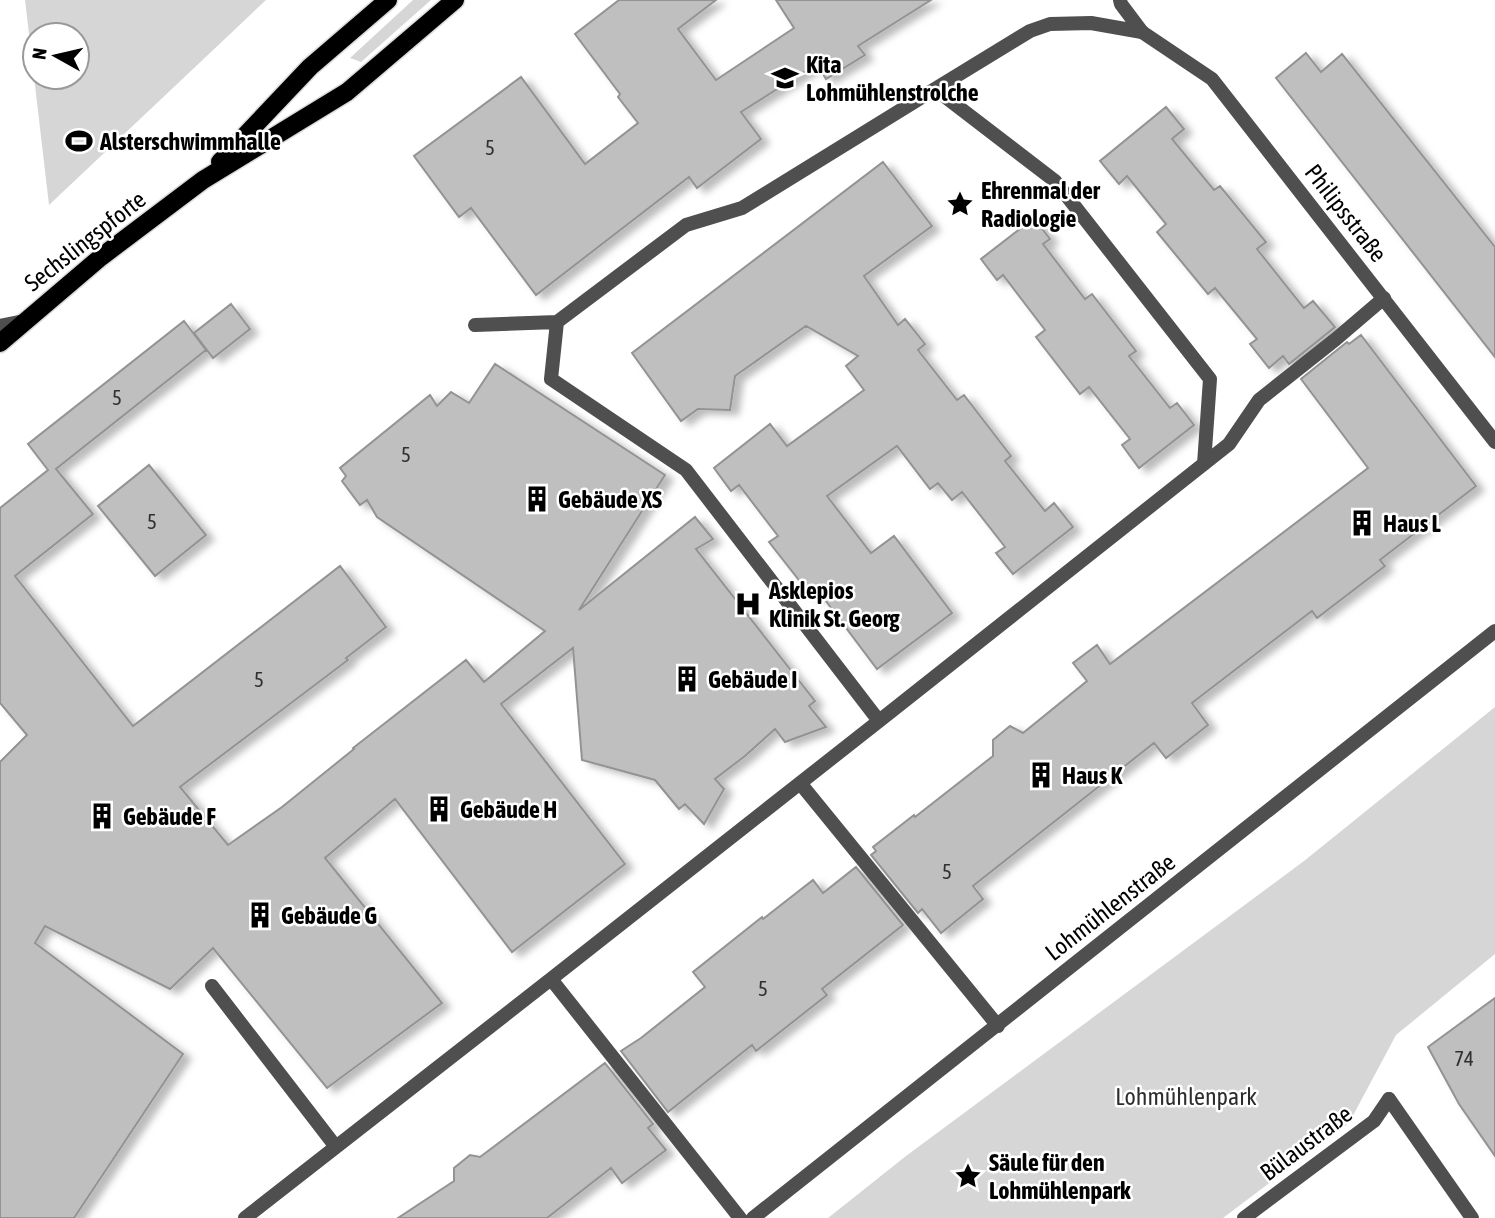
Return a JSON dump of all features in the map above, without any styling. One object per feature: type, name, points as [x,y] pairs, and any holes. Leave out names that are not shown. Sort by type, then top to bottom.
[{"type":"main road","name":"Sechslingspforte","points":[[203,180],[310,67],[388,0]]},
{"type":"main road","name":"Sechslingspforte","points":[[0,343],[101,257],[203,180],[347,92],[455,0]]},
{"type":"street","points":[[1121,0],[1121,4],[1142,32]]},
{"type":"street","points":[[475,326],[557,321],[686,225],[742,208],[1030,31],[1050,24],[1091,23],[1142,32]]},
{"type":"street","name":"Philipsstraße","points":[[1142,32],[1212,79],[1495,442]]},
{"type":"street","points":[[935,89],[1055,181],[1210,379],[1205,464]]},
{"type":"street","points":[[245,1218],[1205,464],[1229,444],[1259,400],[1384,298]]},
{"type":"street","points":[[0,326],[24,321]]},
{"type":"street","points":[[557,321],[551,379],[686,470],[879,721]]},
{"type":"street","name":"Lohmühlenstraße","points":[[753,1218],[1495,631]]},
{"type":"street","points":[[800,783],[998,1026]]},
{"type":"street","points":[[551,979],[740,1218]]},
{"type":"street","points":[[212,986],[336,1147]]},
{"type":"street","name":"Bülaustraße","points":[[1244,1218],[1374,1121],[1389,1099],[1472,1218]]},
{"type":"green space","name":"Alsterschwimmhalle","points":[[25,0],[266,0],[49,205],[36,91],[91,91],[91,21],[27,21]]},
{"type":"green space","points":[[413,0],[431,0],[361,62],[350,58]]},
{"type":"green space","name":"Lohmühlenpark","points":[[1495,707],[1495,954],[1396,1035],[1349,1123],[1223,1218],[828,1218],[906,1156],[1304,861]]},
{"type":"building","points":[[619,0],[716,0],[678,29],[716,80],[794,28],[776,0],[931,0],[858,46],[865,55],[826,79],[817,64],[741,112],[761,139],[697,188],[689,177],[536,295],[471,208],[459,217],[414,156],[521,77],[585,164],[638,123],[575,34]]},
{"type":"building","points":[[1306,53],[1321,72],[1342,54],[1495,247],[1495,357],[1276,78]]},
{"type":"building","points":[[1166,107],[1184,129],[1172,139],[1214,190],[1220,186],[1266,242],[1257,249],[1304,308],[1313,301],[1335,327],[1289,364],[1283,356],[1269,368],[1250,344],[1257,339],[1215,288],[1208,294],[1157,232],[1166,224],[1127,176],[1119,184],[1100,161]]},
{"type":"building","points":[[883,162],[932,226],[864,276],[898,325],[905,319],[925,344],[918,350],[957,400],[964,395],[1011,456],[1005,461],[1045,511],[1054,503],[1073,527],[1013,574],[996,553],[1005,547],[962,492],[952,500],[938,483],[930,489],[897,446],[827,496],[871,553],[894,536],[952,613],[877,669],[819,592],[813,598],[769,542],[778,536],[739,485],[731,491],[714,468],[770,424],[787,446],[864,390],[846,366],[858,356],[806,326],[735,376],[730,410],[698,409],[681,421],[632,353]]},
{"type":"building","points":[[1034,218],[1050,239],[1043,244],[1085,299],[1092,294],[1136,351],[1129,356],[1170,408],[1177,403],[1194,425],[1139,468],[1122,445],[1130,439],[1089,387],[1080,394],[1036,337],[1045,330],[1003,275],[997,280],[981,259]]},
{"type":"building","points":[[231,304],[250,329],[213,358],[194,333]]},
{"type":"building","points":[[184,321],[206,350],[56,469],[93,514],[15,576],[133,726],[340,566],[386,627],[346,658],[348,660],[180,787],[228,845],[282,807],[466,660],[484,682],[545,631],[377,517],[367,500],[360,505],[342,481],[346,476],[340,468],[430,395],[437,406],[451,392],[469,403],[495,364],[665,475],[579,610],[695,517],[713,539],[696,549],[815,701],[809,706],[826,727],[785,742],[775,729],[715,779],[724,789],[704,824],[685,804],[679,809],[655,780],[582,760],[573,648],[501,704],[625,864],[512,952],[395,799],[325,858],[442,1003],[327,1088],[213,948],[170,989],[45,926],[35,943],[183,1054],[74,1218],[0,1218],[0,762],[27,735],[0,703],[0,508],[48,470],[28,444]]},
{"type":"building","points":[[1361,335],[1476,486],[1380,560],[1385,566],[1317,618],[1312,611],[1192,703],[1208,725],[1166,758],[1154,743],[973,886],[983,899],[941,933],[922,909],[918,913],[871,855],[876,851],[873,847],[993,756],[993,740],[1010,726],[1023,733],[1087,681],[1073,663],[1097,645],[1110,664],[1368,468],[1301,379],[1347,342],[1349,344]]},
{"type":"building","points":[[149,465],[206,535],[155,576],[98,506]]},
{"type":"building","points":[[856,867],[903,925],[822,989],[827,995],[756,1051],[752,1045],[668,1112],[621,1051],[705,987],[693,972],[762,917],[763,919],[813,880],[823,893]]},
{"type":"building","points":[[1495,998],[1495,1156],[1459,1104],[1428,1047]]},
{"type":"building","points":[[605,1063],[653,1124],[648,1128],[666,1150],[622,1183],[611,1168],[547,1218],[398,1218],[454,1181],[454,1168],[470,1155],[480,1157]]},
{"type":"place","name":"Kita Lohmühlenstrolche","points":[[785,78]]},
{"type":"place","name":"Alsterschwimmhalle","points":[[79,141]]},
{"type":"place","name":"Ehrenmal der Radiologie","points":[[960,204]]},
{"type":"place","name":"Gebäude XS","points":[[537,499]]},
{"type":"place","name":"Haus L","points":[[1362,523]]},
{"type":"place","name":"Asklepios Klinik St. Georg","points":[[748,604]]},
{"type":"place","name":"Gebäude I","points":[[687,679]]},
{"type":"place","name":"Haus K","points":[[1041,775]]},
{"type":"place","name":"Gebäude H","points":[[439,809]]},
{"type":"place","name":"Gebäude F","points":[[102,816]]},
{"type":"place","name":"Gebäude G","points":[[260,915]]},
{"type":"place","name":"Säule für den Lohmühlenpark","points":[[968,1176]]}]
